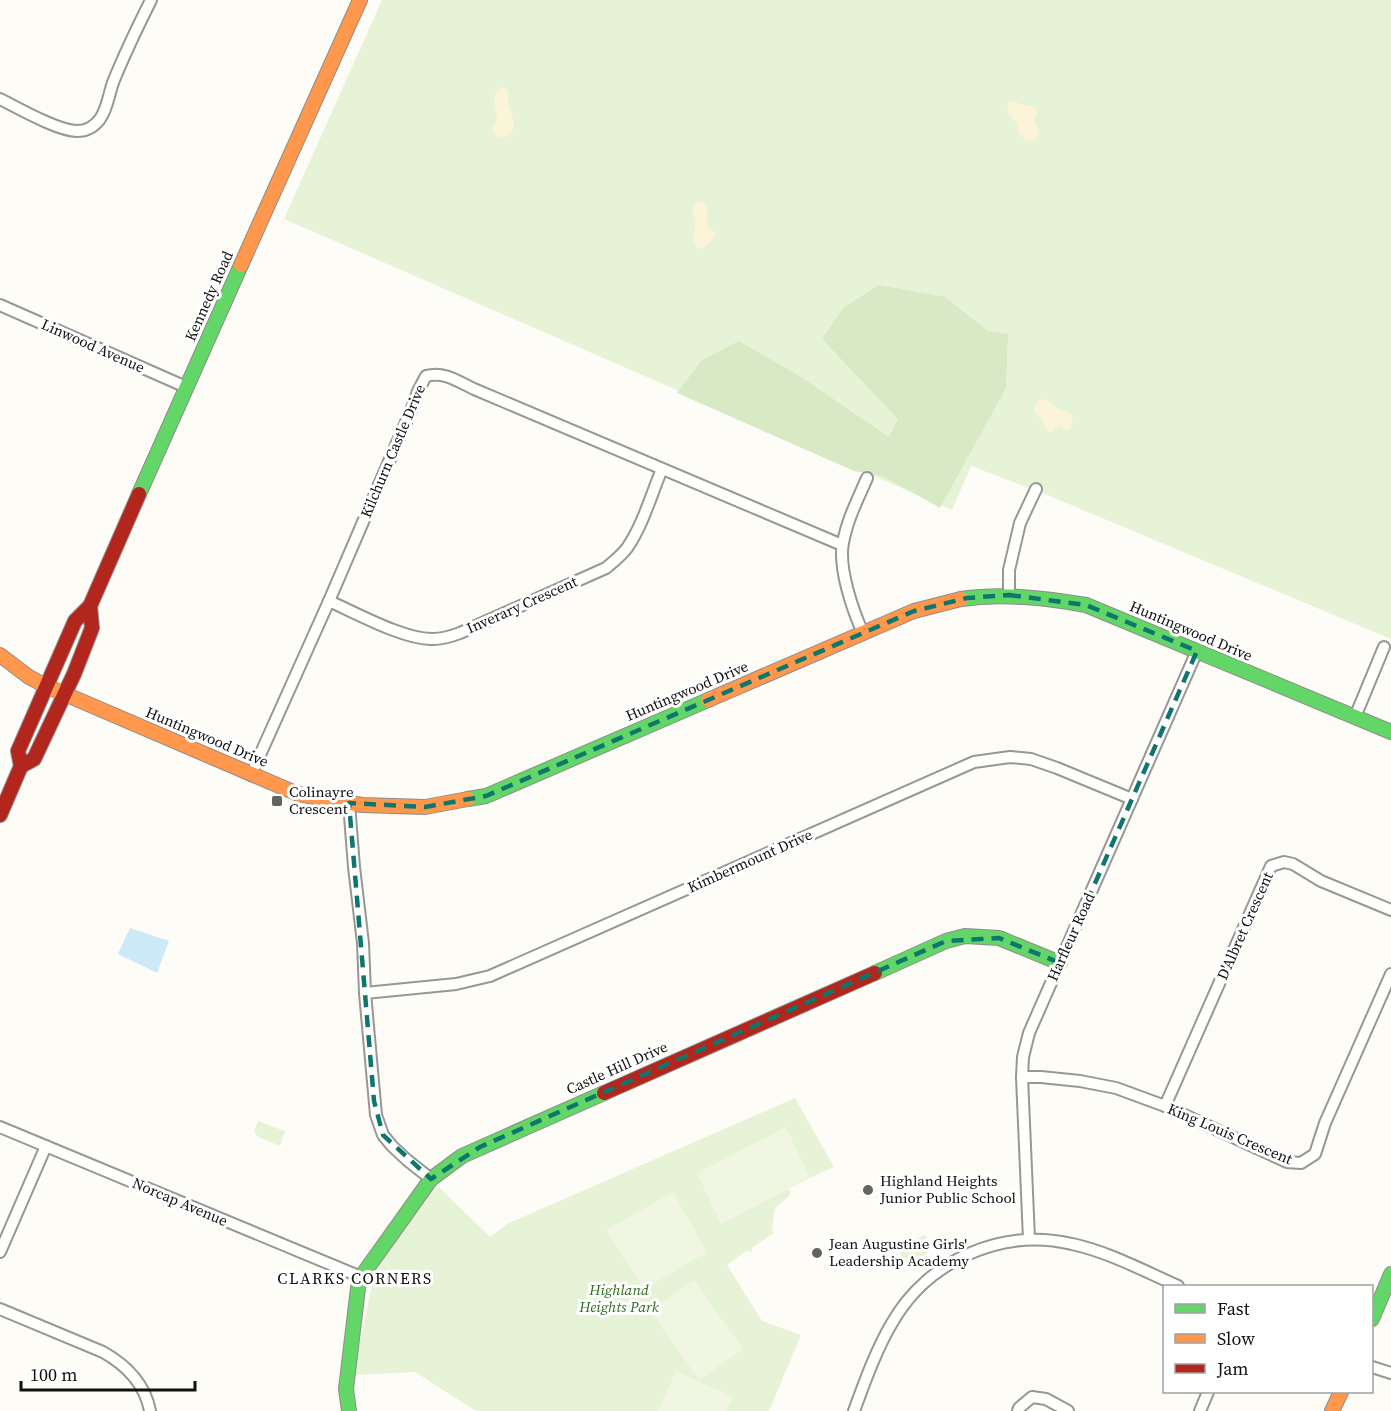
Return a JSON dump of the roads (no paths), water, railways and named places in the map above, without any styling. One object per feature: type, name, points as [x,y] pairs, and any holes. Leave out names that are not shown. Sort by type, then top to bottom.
[{"type":"street","points":[[0,99],[63,129],[85,131],[93,126],[102,116],[124,54],[151,0]]},
{"type":"street","name":"Kennedy Road","points":[[1,812],[21,766],[18,751],[46,686],[75,621],[90,606],[360,0]]},
{"type":"street","name":"Linwood Avenue","points":[[0,304],[186,387]]},
{"type":"street","name":"Kilchurn Castle Drive","points":[[251,775],[329,601],[417,391],[426,376],[435,374],[449,377],[842,545]]},
{"type":"street","name":"Inverary Crescent","points":[[329,601],[398,632],[422,639],[436,639],[460,633],[606,568],[628,547],[662,469]]},
{"type":"street","points":[[863,633],[851,602],[843,564],[842,545],[867,478]]},
{"type":"street","points":[[1009,595],[1008,570],[1020,523],[1036,489]]},
{"type":"street","name":"Huntingwood Drive","points":[[0,655],[29,677],[46,686],[251,775],[298,794],[363,805],[426,807],[486,796],[914,611],[967,598],[1009,595],[1046,597],[1086,605],[1391,732]]},
{"type":"street","name":"Kennedy Road","points":[[21,766],[34,759],[65,694],[92,628],[90,606]]},
{"type":"street","points":[[1355,717],[1384,646]]},
{"type":"street","name":"Harfleur Road","points":[[1029,1239],[1022,1077],[1023,1057],[1029,1033],[1197,651]]},
{"type":"street","name":"Kimbermount Drive","points":[[365,993],[456,984],[490,976],[974,762],[1010,757],[1031,759],[1132,799]]},
{"type":"street","points":[[349,803],[363,943],[376,1115],[383,1135],[392,1146],[431,1179]]},
{"type":"street","name":"D'Albret Crescent","points":[[1165,1106],[1271,866],[1284,862],[1293,864],[1321,880],[1391,910]]},
{"type":"street","name":"Castle Hill Drive","points":[[349,1411],[346,1389],[361,1277],[431,1179],[462,1156],[946,941],[965,936],[999,938],[1060,963]]},
{"type":"street","name":"King Louis Crescent","points":[[1022,1077],[1070,1080],[1116,1088],[1165,1106],[1287,1162],[1301,1163],[1313,1157],[1318,1147],[1325,1124],[1391,974]]},
{"type":"street","name":"Norcap Avenue","points":[[0,1127],[361,1277]]},
{"type":"street","points":[[0,1252],[46,1146]]},
{"type":"street","points":[[854,1411],[878,1350],[892,1323],[916,1290],[958,1259],[994,1244],[1029,1239],[1071,1244],[1107,1255],[1174,1285]]},
{"type":"street","points":[[1373,1314],[1391,1274]]},
{"type":"street","points":[[0,1309],[115,1359],[134,1377],[150,1411]]},
{"type":"street","points":[[1373,1368],[1391,1373]]},
{"type":"street","points":[[1200,1411],[1208,1393]]},
{"type":"street","points":[[1332,1411],[1341,1393]]},
{"type":"street","points":[[1018,1411],[1032,1396],[1046,1399],[1068,1411]]},
{"type":"water","points":[[130,928],[169,941],[157,973],[118,954]]},
{"type":"place","name":"Colinayre Crescent","points":[[277,801]]},
{"type":"place","name":"Highland Heights Junior Public School","points":[[868,1190]]},
{"type":"place","name":"Jean Augustine Girls' Leadership Academy","points":[[817,1253]]},
{"type":"district","name":"CLARKS CORNERS","points":[[355,1278]]},
{"type":"park label","name":"Highland Heights Park","points":[[619,1298]]}]
